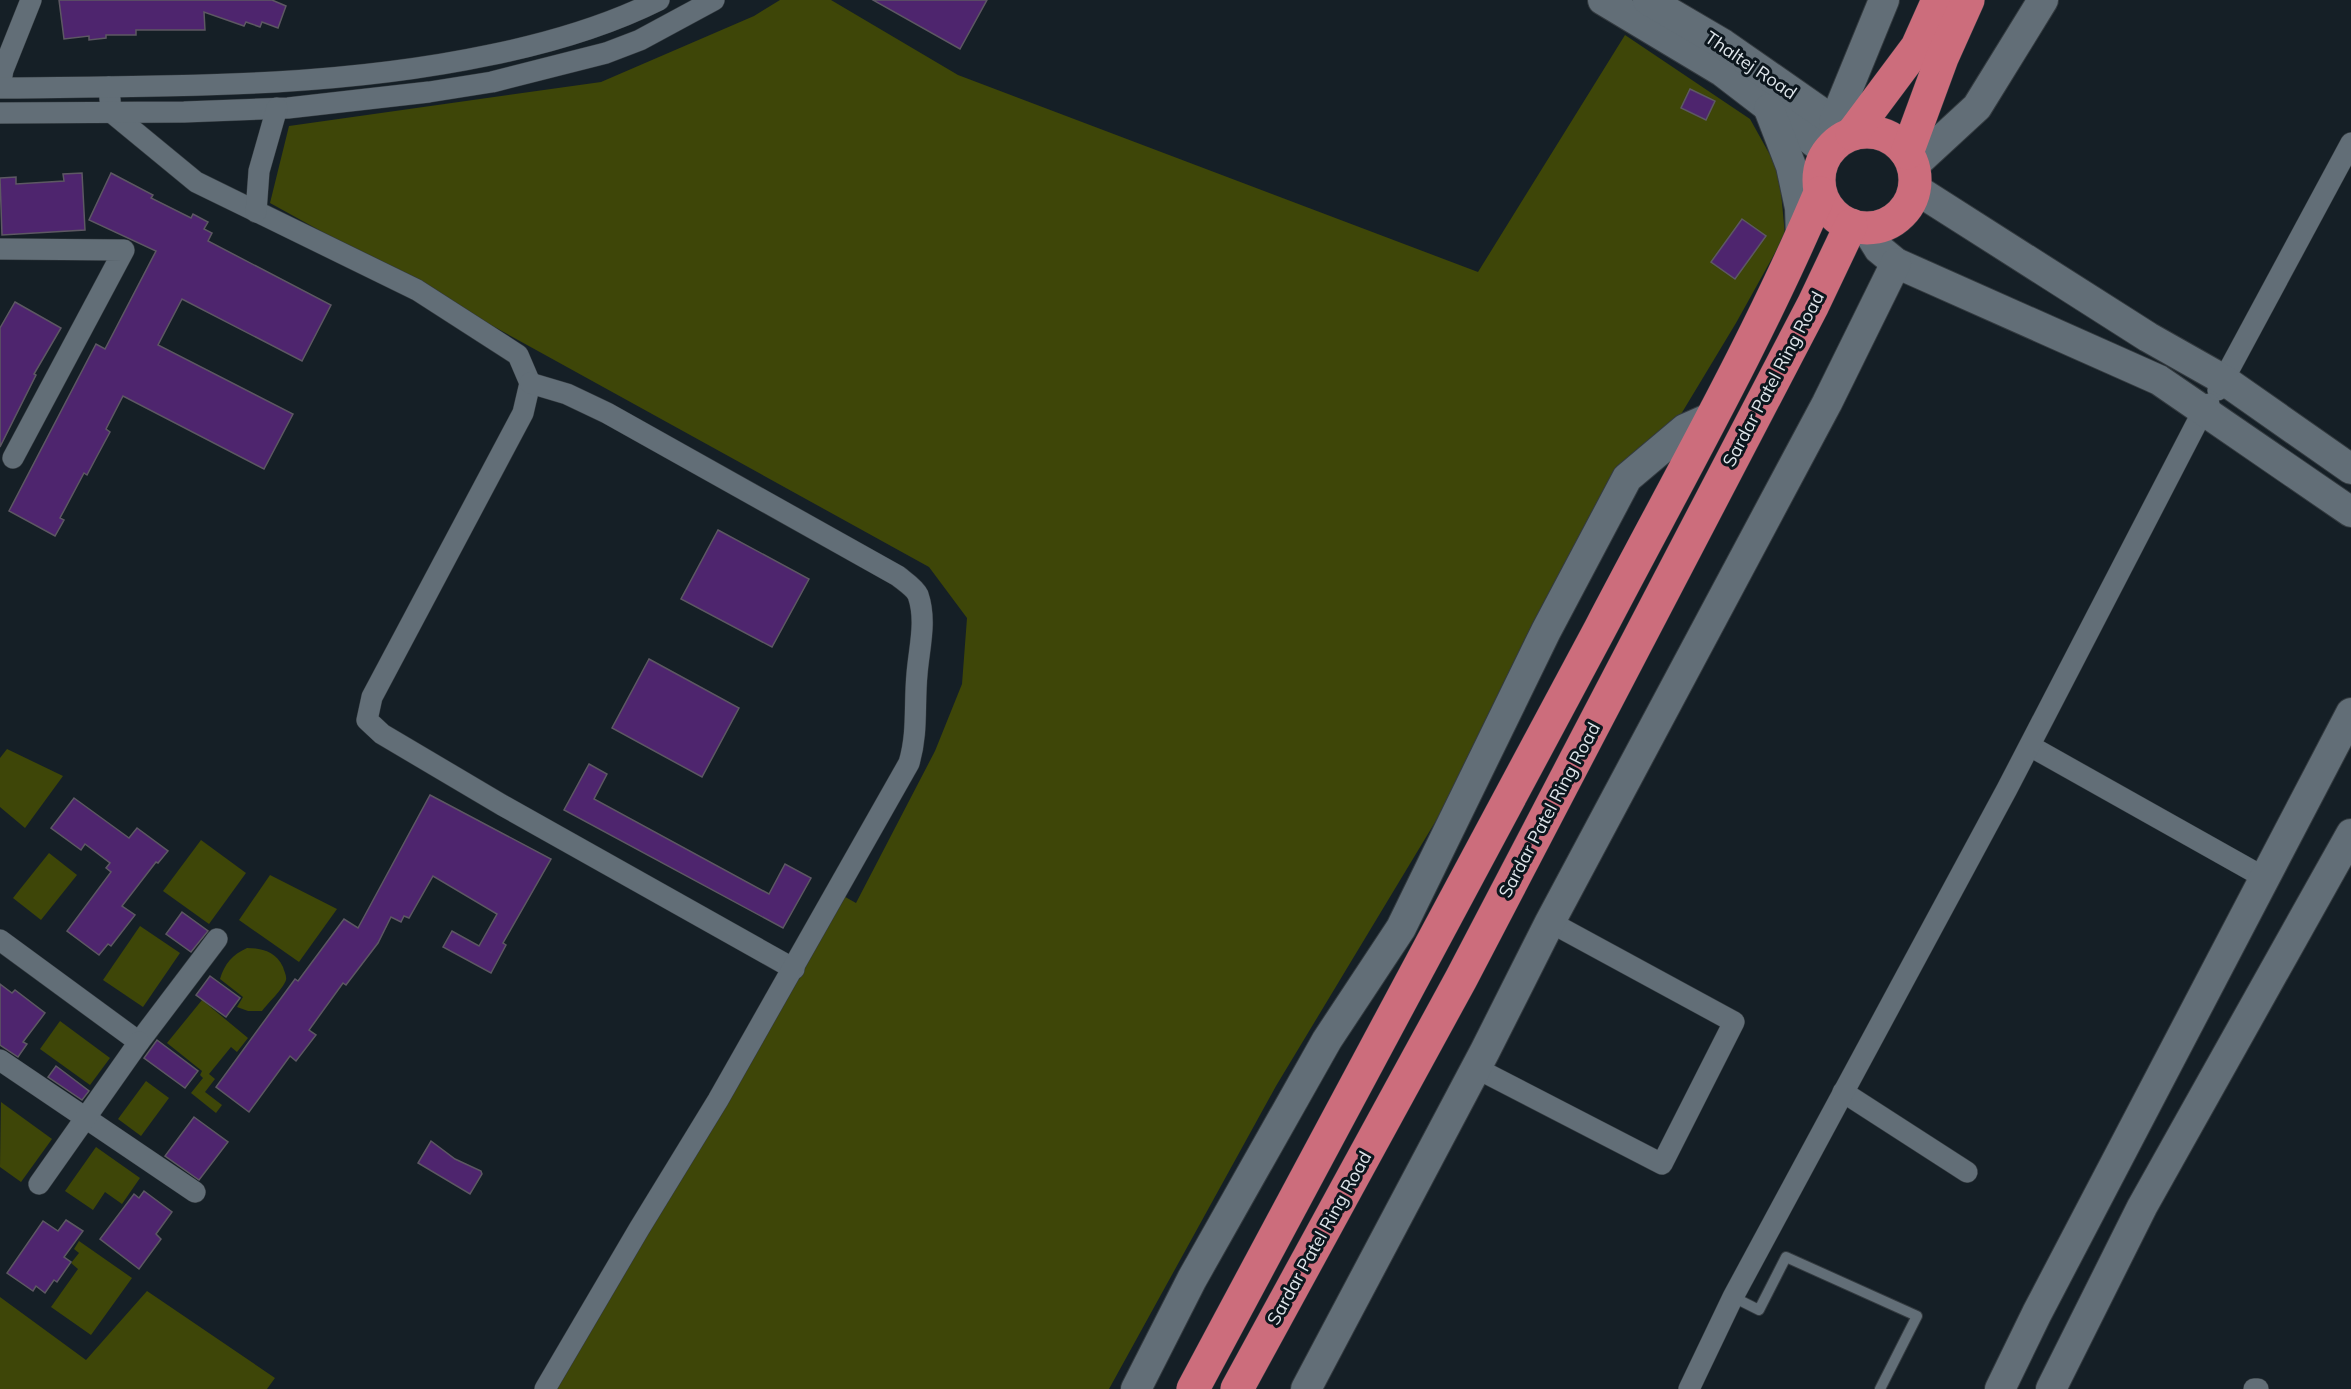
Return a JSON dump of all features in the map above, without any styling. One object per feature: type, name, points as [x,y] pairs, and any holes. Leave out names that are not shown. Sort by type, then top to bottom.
[{"type":"highway","points":[[1938,0],[1917,47],[1838,136],[1821,165],[1820,193],[1837,218],[1858,226],[1881,226],[1894,219],[1905,209],[1912,196],[1912,169],[1942,58],[1968,0]]},
{"type":"highway","points":[[1838,136],[1868,132],[1883,134],[1896,142],[1912,169]]},
{"type":"highway","name":"Sardar Patel Ring Road","points":[[1193,1389],[1414,982],[1710,418],[1801,238],[1820,193]]},
{"type":"highway","name":"Sardar Patel Ring Road","points":[[1237,1389],[1461,979],[1813,305],[1858,226]]},
{"type":"street","points":[[31,0],[3,70],[0,87],[239,85],[349,77],[440,65],[578,34],[636,12],[659,0]]},
{"type":"street","points":[[0,113],[184,112],[277,108],[429,92],[492,82],[606,53],[640,40],[714,0]]},
{"type":"street","points":[[1603,0],[1723,72],[1768,107],[1838,136],[1884,0]]},
{"type":"street","name":"Thaltej Road","points":[[1648,0],[1770,76],[1838,136]]},
{"type":"street","points":[[2043,0],[1977,107],[1912,169],[2148,336],[2213,397],[2351,512]]},
{"type":"street","points":[[109,87],[111,112],[196,182],[417,290],[518,355],[530,383],[523,413],[372,697],[367,720],[382,734],[492,800],[794,969]]},
{"type":"street","points":[[1768,107],[1791,166],[1800,208],[1801,238]]},
{"type":"street","points":[[256,212],[259,171],[277,108]]},
{"type":"street","points":[[1689,1389],[1733,1297],[2351,143]]},
{"type":"street","points":[[1858,226],[1879,249],[1896,263],[2159,380],[2213,397],[2351,469]]},
{"type":"street","points":[[0,249],[124,250],[13,458]]},
{"type":"street","points":[[1306,1389],[1476,1068],[1550,922],[1827,403],[1896,263]]},
{"type":"street","points":[[530,383],[567,394],[607,413],[898,576],[917,592],[922,610],[922,637],[916,674],[915,743],[909,763],[718,1100],[545,1389]]},
{"type":"street","name":"Sardar Patel Ring Road","points":[[1136,1389],[1192,1279],[1327,1040],[1401,928],[1546,631],[1627,478],[1685,429],[1710,418]]},
{"type":"street","points":[[2000,1389],[2037,1313],[2351,713]]},
{"type":"street","points":[[2030,746],[2265,878]]},
{"type":"street","points":[[2051,1389],[2142,1208],[2351,834]]},
{"type":"street","points":[[1476,1068],[1662,1164],[1734,1022],[1550,922]]},
{"type":"street","points":[[39,1184],[139,1042],[217,939]]},
{"type":"street","points":[[0,940],[139,1042]]},
{"type":"street","points":[[0,1060],[195,1192]]},
{"type":"street","points":[[1843,1092],[1967,1172]]},
{"type":"lane","points":[[1733,1297],[1759,1310],[1786,1257],[1917,1316],[1880,1389]]},
{"type":"green space","points":[[780,0],[831,0],[958,75],[1478,272],[1625,35],[1750,119],[1779,171],[1785,235],[1736,323],[1276,1086],[1109,1389],[534,1389],[831,889],[856,903],[935,751],[962,684],[967,618],[929,567],[270,203],[289,126],[601,82],[754,16]]},
{"type":"green space","points":[[7,749],[63,776],[25,828],[0,807],[0,758]]},
{"type":"green space","points":[[201,840],[246,873],[209,924],[163,891]]},
{"type":"green space","points":[[49,853],[77,875],[41,920],[13,898]]},
{"type":"green space","points":[[270,875],[337,909],[299,962],[239,920]]},
{"type":"green space","points":[[140,926],[180,953],[143,1007],[103,980]]},
{"type":"green space","points":[[247,948],[272,954],[280,962],[286,975],[282,988],[262,1011],[248,1011],[237,1007],[243,997],[220,979],[230,960]]},
{"type":"green space","points":[[202,1000],[248,1038],[237,1052],[231,1047],[209,1074],[215,1079],[205,1092],[222,1105],[216,1113],[191,1093],[203,1078],[200,1075],[202,1071],[167,1043]]},
{"type":"green space","points":[[60,1021],[110,1058],[90,1085],[40,1049]]},
{"type":"green space","points":[[146,1081],[169,1098],[141,1136],[118,1119]]},
{"type":"green space","points":[[1,1102],[52,1139],[21,1182],[0,1167]]},
{"type":"green space","points":[[96,1147],[140,1178],[122,1204],[105,1192],[93,1210],[65,1191]]},
{"type":"green space","points":[[79,1241],[132,1278],[91,1335],[51,1307],[78,1269],[71,1263],[79,1253],[74,1249]]},
{"type":"green space","points":[[147,1291],[275,1378],[267,1389],[0,1389],[0,1297],[86,1360]]},
{"type":"building","points":[[59,0],[272,0],[286,6],[278,28],[262,22],[260,27],[246,22],[244,26],[204,12],[205,30],[136,30],[136,35],[106,35],[106,38],[89,40],[89,36],[64,39]]},
{"type":"building","points":[[873,0],[987,0],[960,49]]},
{"type":"building","points":[[1690,89],[1715,101],[1706,120],[1681,108]]},
{"type":"building","points":[[82,173],[85,230],[2,235],[0,178],[16,177],[16,184],[64,181],[63,174]]},
{"type":"building","points":[[111,173],[153,195],[151,198],[191,218],[193,214],[208,222],[204,229],[212,233],[208,241],[331,305],[302,361],[182,299],[158,345],[293,414],[264,469],[123,396],[106,429],[110,432],[87,475],[84,473],[60,518],[64,520],[55,536],[9,511],[96,344],[105,349],[156,251],[89,220]]},
{"type":"building","points":[[1742,219],[1766,236],[1735,279],[1711,262]]},
{"type":"building","points":[[15,302],[61,328],[34,374],[36,375],[0,447],[0,328]]},
{"type":"building","points":[[718,530],[809,579],[772,647],[681,599]]},
{"type":"building","points":[[649,659],[739,708],[702,777],[612,728]]},
{"type":"building","points":[[589,764],[607,774],[594,799],[769,894],[785,864],[811,878],[783,928],[564,810]]},
{"type":"building","points":[[430,795],[551,859],[503,943],[506,945],[491,973],[443,947],[452,931],[479,946],[497,914],[433,876],[409,918],[404,916],[401,922],[391,917],[378,943],[346,985],[343,983],[309,1030],[316,1035],[296,1061],[290,1056],[249,1112],[216,1087],[295,979],[298,981],[344,919],[358,928]]},
{"type":"building","points":[[74,798],[129,838],[137,828],[168,851],[158,863],[156,862],[122,906],[135,915],[111,946],[108,944],[99,955],[67,931],[111,872],[106,868],[110,863],[85,844],[81,850],[51,828]]},
{"type":"building","points":[[182,912],[208,931],[191,952],[166,934]]},
{"type":"building","points":[[210,976],[240,998],[226,1017],[196,995]]},
{"type":"building","points":[[0,984],[12,993],[15,990],[45,1013],[23,1042],[27,1044],[18,1057],[0,1045]]},
{"type":"building","points":[[157,1040],[198,1071],[185,1088],[144,1058]]},
{"type":"building","points":[[56,1066],[89,1091],[82,1100],[48,1077]]},
{"type":"building","points":[[194,1117],[228,1142],[199,1180],[165,1156]]},
{"type":"building","points":[[431,1141],[455,1159],[481,1171],[482,1174],[470,1194],[418,1163]]},
{"type":"building","points":[[144,1191],[172,1212],[156,1234],[161,1239],[139,1269],[100,1239],[134,1194],[139,1198]]},
{"type":"building","points":[[66,1220],[83,1231],[64,1257],[71,1262],[57,1282],[54,1280],[45,1293],[36,1286],[33,1291],[7,1273],[43,1221],[58,1231]]}]
